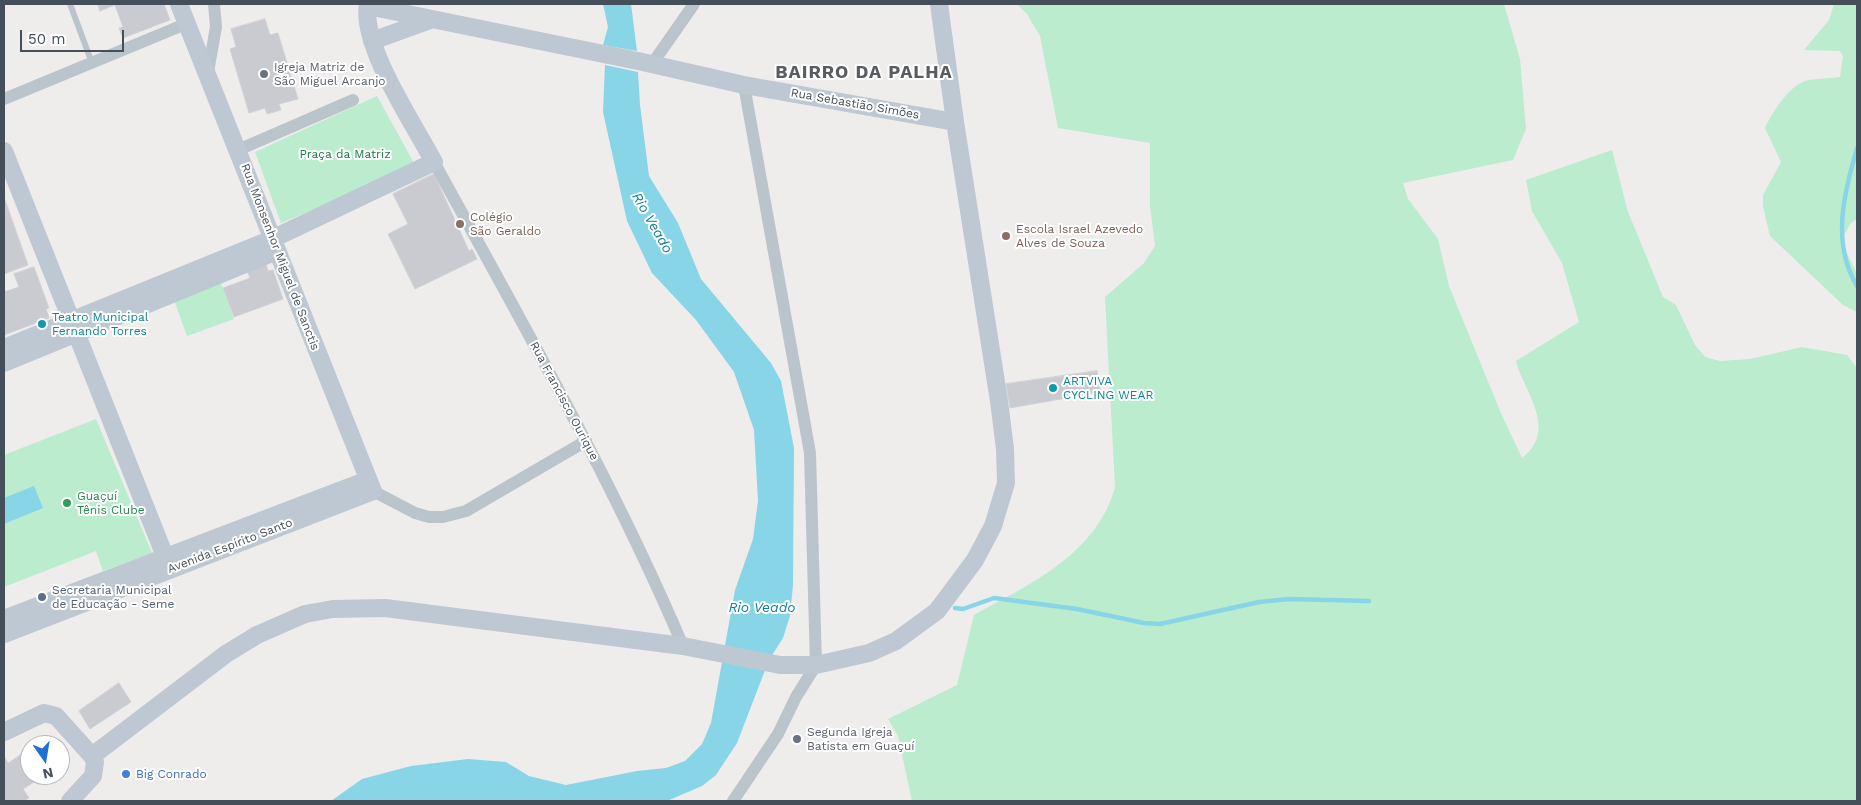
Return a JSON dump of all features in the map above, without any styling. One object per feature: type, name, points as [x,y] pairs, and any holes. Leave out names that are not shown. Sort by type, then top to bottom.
[{"type":"street","name":"Rua Monsenhor Miguel de Sanctis","points":[[179,4],[208,72],[274,245],[371,485]]},
{"type":"street","points":[[208,72],[216,27],[214,4]]},
{"type":"street","points":[[645,63],[694,4]]},
{"type":"street","points":[[92,756],[226,654],[257,635],[304,614],[333,609],[385,608],[683,646],[780,665],[816,666],[869,653],[896,641],[938,611],[975,560],[993,526],[1006,483],[1005,449],[990,334],[955,122],[939,4]]},
{"type":"street","points":[[4,348],[73,327],[274,245],[434,162],[380,61],[372,41],[368,20],[368,5]]},
{"type":"street","name":"Rua Sebastião Simões","points":[[368,5],[430,20],[645,63],[744,86],[955,122]]},
{"type":"street","points":[[372,41],[430,20]]},
{"type":"street","points":[[4,99],[188,23]]},
{"type":"street","points":[[733,801],[778,734],[796,697],[816,666],[810,453],[744,86]]},
{"type":"street","points":[[238,150],[353,100]]},
{"type":"street","points":[[4,151],[167,563]]},
{"type":"street","name":"Rua Francisco Ourique","points":[[434,162],[586,441],[659,589],[683,646]]},
{"type":"street","points":[[4,363],[73,327]]},
{"type":"street","points":[[371,485],[414,513],[429,517],[443,517],[466,511],[586,441]]},
{"type":"street","name":"Avenida Espírito Santo","points":[[4,619],[167,563],[371,485]]},
{"type":"street","name":"Avenida Espírito Santo","points":[[4,634],[167,563]]},
{"type":"street","points":[[4,732],[36,715],[51,713],[56,716],[92,756],[96,768],[94,776],[76,799]]},
{"type":"lane","points":[[70,4],[92,63]]},
{"type":"green space","points":[[1017,4],[1504,4],[1520,59],[1526,129],[1513,160],[1403,183],[1408,199],[1438,239],[1449,286],[1500,411],[1522,458],[1533,447],[1538,435],[1538,423],[1536,411],[1516,361],[1579,322],[1562,263],[1532,211],[1526,180],[1612,150],[1628,212],[1663,297],[1676,305],[1695,345],[1705,357],[1720,361],[1750,359],[1802,347],[1847,355],[1857,368],[1857,801],[912,801],[898,736],[888,719],[957,685],[974,615],[1038,579],[1059,564],[1077,549],[1093,531],[1106,510],[1115,487],[1105,297],[1144,263],[1155,246],[1150,206],[1150,143],[1058,128],[1040,36],[1027,14]]},
{"type":"green space","points":[[1834,4],[1857,4],[1857,219],[1851,223],[1843,237],[1846,251],[1857,274],[1857,312],[1843,305],[1770,236],[1763,206],[1763,195],[1781,162],[1765,128],[1772,115],[1787,94],[1799,84],[1809,80],[1840,77],[1843,56],[1840,51],[1804,50],[1829,20]]},
{"type":"green space","name":"Praça da Matriz","points":[[377,96],[414,163],[362,189],[281,223],[255,152]]},
{"type":"green space","points":[[221,283],[234,319],[187,336],[174,300]]},
{"type":"green space","name":"Guaçuí Tênis Clube","points":[[96,419],[152,553],[103,571],[96,551],[4,587],[4,455]]},
{"type":"water","points":[[603,4],[631,4],[637,51],[603,45],[608,27]]},
{"type":"water","name":"Rio Veado","points":[[605,65],[638,72],[649,176],[678,223],[701,279],[771,363],[781,381],[794,448],[793,585],[790,616],[783,638],[769,660],[737,743],[716,775],[702,786],[667,801],[331,801],[362,779],[411,766],[468,759],[506,762],[529,776],[566,785],[637,771],[666,768],[685,761],[702,744],[711,723],[735,590],[753,539],[758,501],[754,430],[734,372],[696,320],[652,273],[627,221],[603,112]]},
{"type":"water","points":[[34,486],[43,508],[4,524],[4,498]]},
{"type":"building","points":[[98,4],[164,4],[170,20],[123,38],[119,28],[123,27],[115,5],[100,11]]},
{"type":"building","name":"Igreja Matriz de São Miguel Arcanjo","points":[[265,19],[270,35],[278,33],[298,99],[279,104],[281,110],[267,114],[265,108],[249,113],[230,49],[236,47],[231,29]]},
{"type":"building","points":[[434,174],[469,251],[472,249],[477,259],[415,289],[388,234],[408,224],[393,194]]},
{"type":"building","points":[[4,197],[28,265],[4,274]]},
{"type":"building","points":[[266,264],[268,271],[273,270],[283,299],[234,317],[223,288],[250,278],[247,271]]},
{"type":"building","points":[[34,267],[49,308],[46,309],[49,318],[4,335],[4,292],[19,287],[14,274]]},
{"type":"building","name":"ARTVIVA CYCLING WEAR","points":[[1097,371],[1101,392],[1010,408],[1006,384]]},
{"type":"building","points":[[119,683],[131,702],[90,729],[79,711]]},
{"type":"building","points":[[20,755],[20,785],[29,785],[23,789],[29,798],[24,801],[4,801],[4,756],[8,763]]},
{"type":"waterway","points":[[1857,148],[1844,200],[1842,218],[1844,253],[1849,270],[1857,286]]},
{"type":"waterway","points":[[955,608],[963,609],[994,598],[1077,609],[1144,623],[1160,624],[1259,602],[1289,599],[1369,601]]},
{"type":"place","name":"Igreja Matriz de São Miguel Arcanjo","points":[[264,74]]},
{"type":"place","name":"Colégio São Geraldo","points":[[460,224]]},
{"type":"place","name":"Escola Israel Azevedo Alves de Souza","points":[[1006,236]]},
{"type":"place","name":"Teatro Municipal Fernando Torres","points":[[42,324]]},
{"type":"place","name":"ARTVIVA CYCLING WEAR","points":[[1053,388]]},
{"type":"place","name":"Guaçuí Tênis Clube","points":[[67,503]]},
{"type":"place","name":"Secretaria Municipal de Educação - Seme","points":[[42,597]]},
{"type":"place","name":"Segunda Igreja Batista em Guaçuí","points":[[797,739]]},
{"type":"place","name":"Big Conrado","points":[[126,774]]},
{"type":"district","name":"BAIRRO DA PALHA","points":[[864,73]]}]
